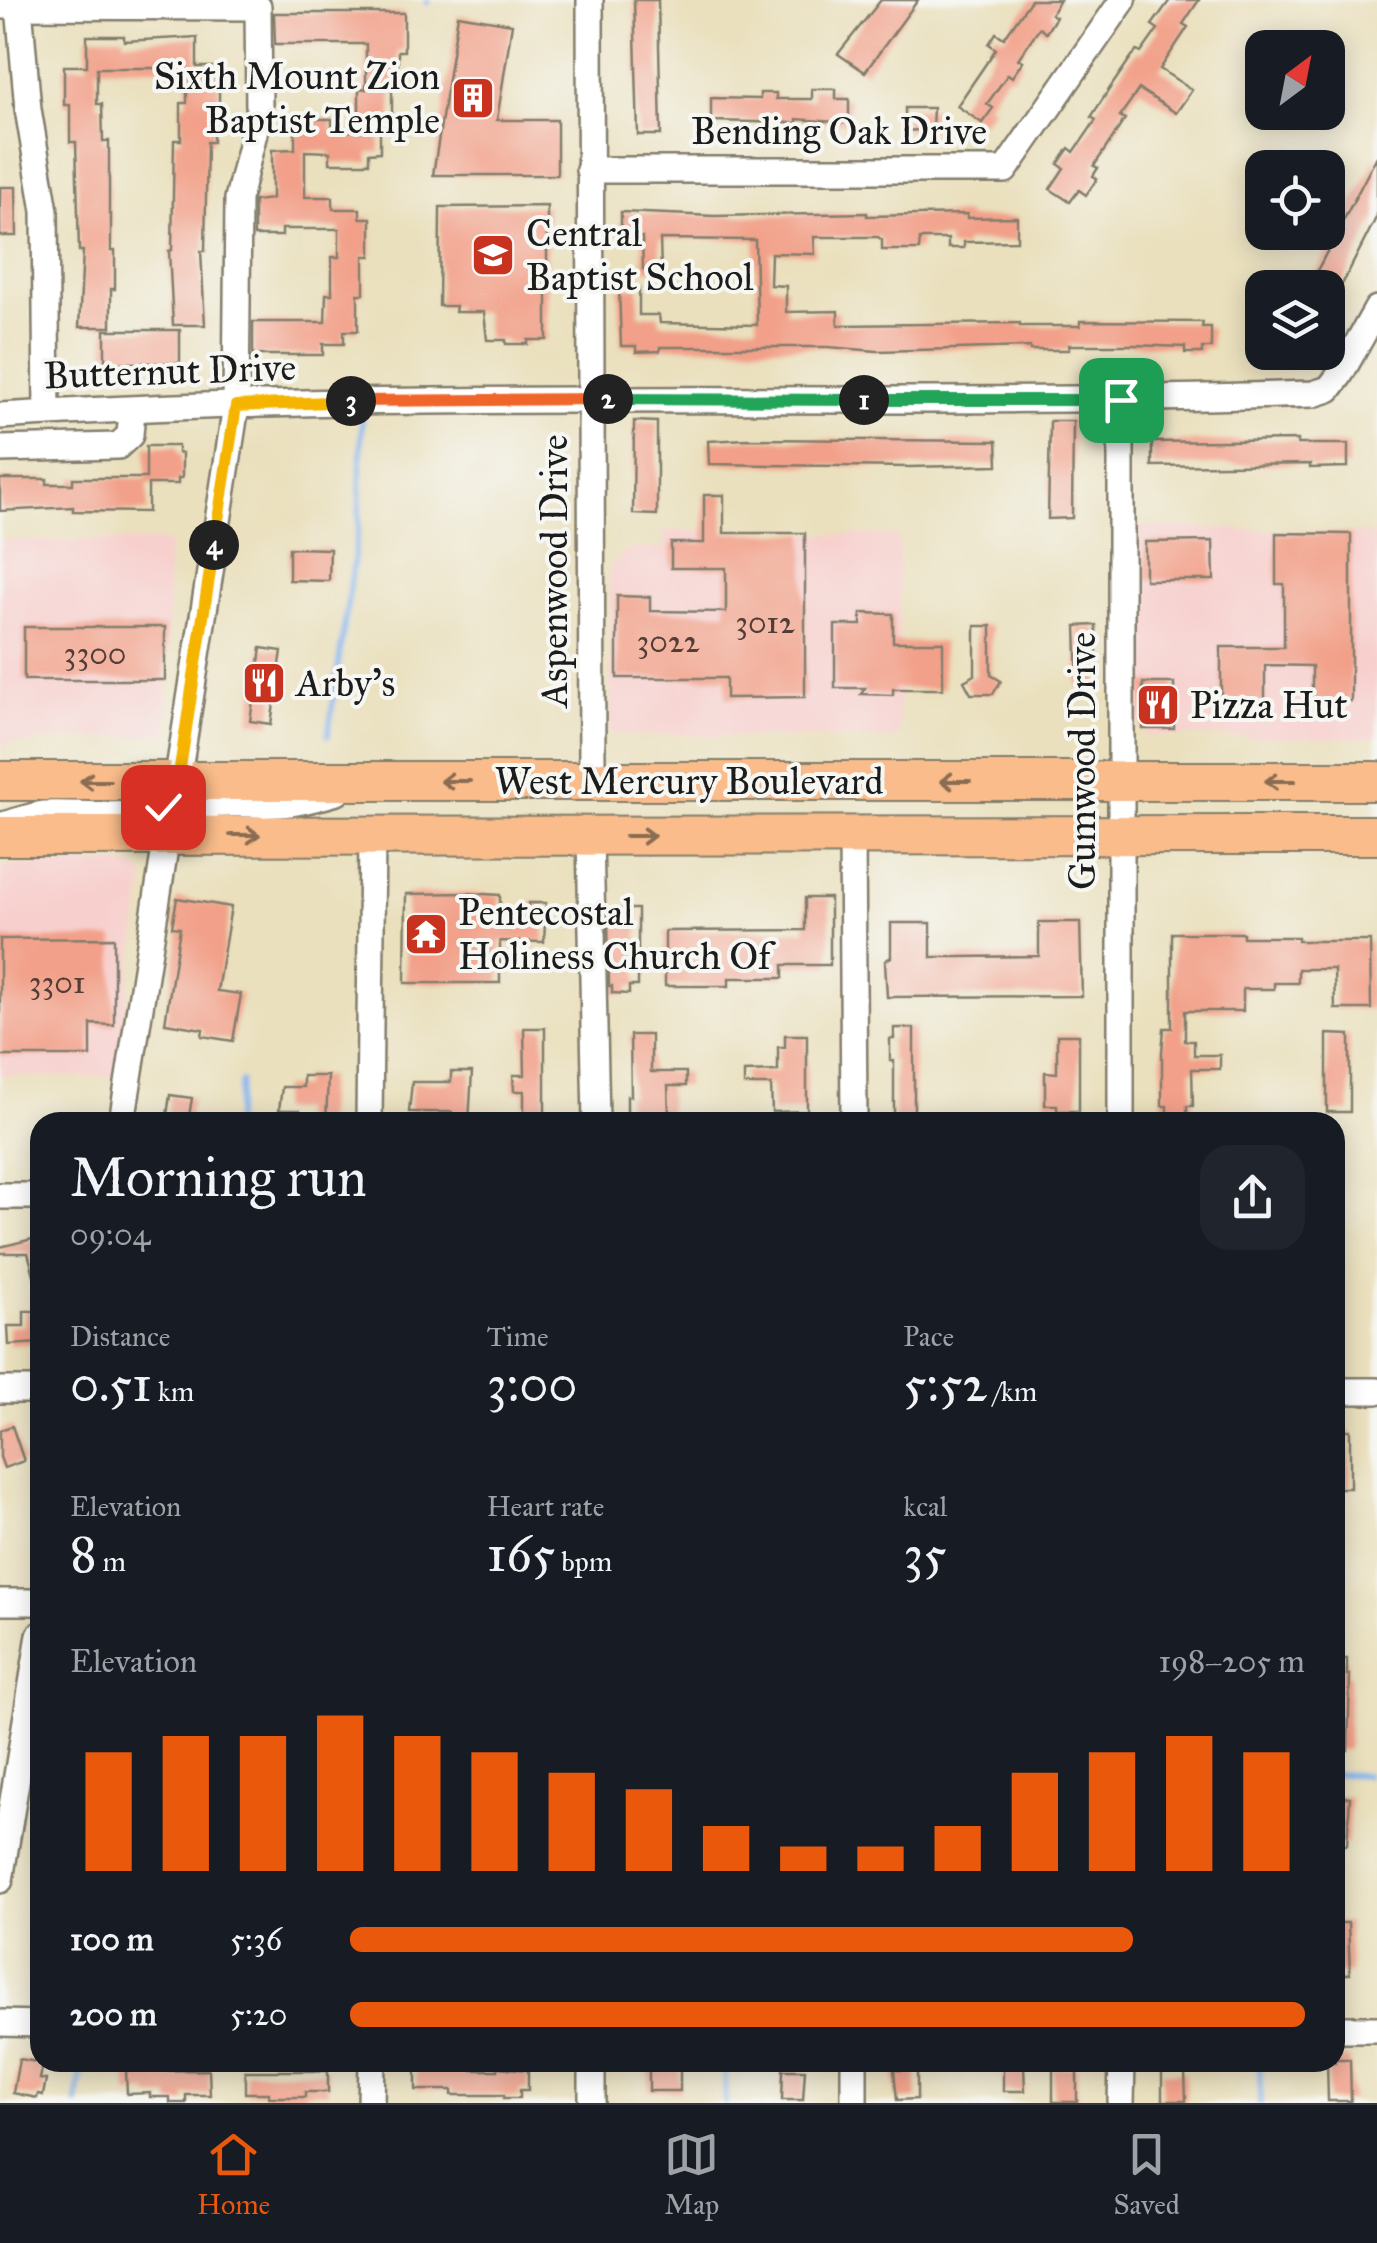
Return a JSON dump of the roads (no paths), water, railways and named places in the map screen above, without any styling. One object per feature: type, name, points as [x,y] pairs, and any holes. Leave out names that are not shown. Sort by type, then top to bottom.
[{"type":"highway","name":"West Mercury Boulevard","points":[[0,781],[592,782],[1040,767],[1120,781],[1377,781]]},
{"type":"highway","name":"West Mercury Boulevard","points":[[0,836],[1377,835]]},
{"type":"street","name":"Aspenwood Drive","points":[[590,0],[592,782]]},
{"type":"street","name":"Bending Oak Drive","points":[[589,170],[1004,170],[1123,0]]},
{"type":"street","points":[[0,826],[42,814],[156,810],[168,803],[178,781],[236,406],[238,199],[259,112],[258,7],[10,6],[45,211],[47,413]]},
{"type":"street","name":"Butternut Drive","points":[[0,416],[394,399],[1121,400],[1313,394],[1329,389],[1377,309]]},
{"type":"street","name":"Gumwood Drive","points":[[1121,400],[1121,1112]]},
{"type":"street","points":[[0,449],[118,446],[130,435],[132,410]]},
{"type":"street","points":[[124,1112],[167,836],[178,819],[203,805],[288,804],[383,781]]},
{"type":"street","points":[[852,835],[854,1112]]},
{"type":"street","points":[[369,1112],[372,836]]},
{"type":"street","points":[[590,836],[596,1112]]},
{"type":"street","points":[[0,1196],[30,1196]]},
{"type":"street","points":[[0,1390],[30,1390]]},
{"type":"street","points":[[1345,1391],[1377,1391]]},
{"type":"street","points":[[0,1602],[30,1602]]},
{"type":"street","points":[[0,1880],[5,1812],[30,1686]]},
{"type":"street","points":[[0,2024],[30,2024]]},
{"type":"street","points":[[1345,2029],[1377,2029]]},
{"type":"street","points":[[372,2072],[372,2103]]},
{"type":"street","points":[[592,2072],[592,2103]]},
{"type":"street","points":[[854,2072],[854,2103]]},
{"type":"street","points":[[1122,2072],[1122,2103]]},
{"type":"waterway","points":[[328,736],[359,524],[362,416]]},
{"type":"waterway","points":[[236,1112],[241,1082]]},
{"type":"waterway","points":[[1345,1774],[1366,1775]]},
{"type":"waterway","points":[[77,2103],[82,2072]]},
{"type":"waterway","points":[[725,2072],[725,2103]]},
{"type":"waterway","points":[[1260,2072],[1260,2103]]},
{"type":"place","name":"Sixth Mount Zion Baptist Temple","points":[[473,98]]},
{"type":"place","name":"Central Baptist School","points":[[493,255]]},
{"type":"place","name":"Arby's","points":[[264,683]]},
{"type":"place","name":"Pizza Hut","points":[[1158,705]]},
{"type":"place","name":"Pentecostal Holiness Church Of","points":[[426,934]]}]
